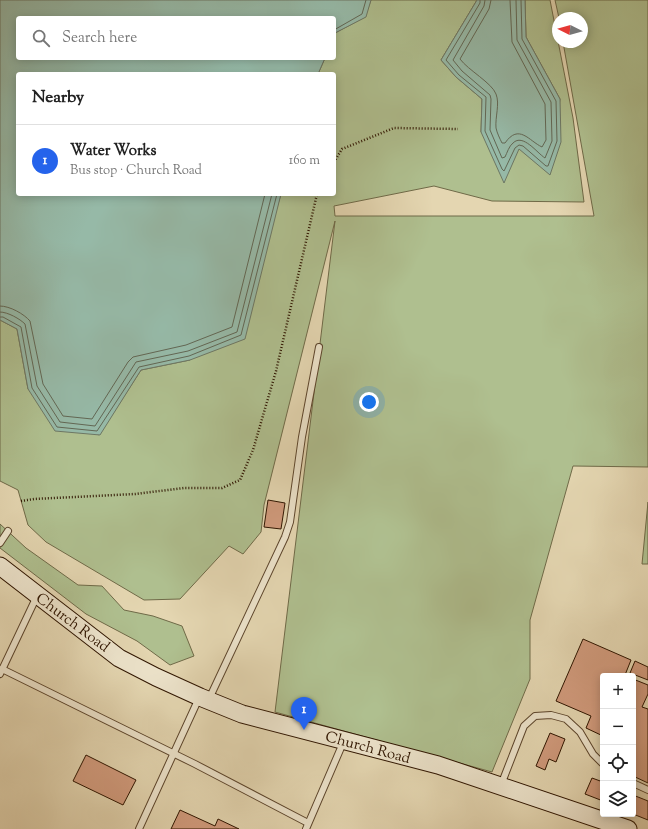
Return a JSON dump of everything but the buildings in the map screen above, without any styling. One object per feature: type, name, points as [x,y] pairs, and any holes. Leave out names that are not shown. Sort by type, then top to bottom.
[{"type":"main road","name":"Church Road","points":[[0,566],[119,658],[204,699],[242,714],[438,765],[628,829]]},
{"type":"lane","points":[[139,829],[174,754],[204,699],[285,537],[290,522],[302,437],[319,347]]},
{"type":"lane","points":[[0,543],[8,531]]},
{"type":"lane","points":[[37,596],[1,671],[174,754],[308,822]]},
{"type":"lane","points":[[500,786],[524,726],[535,716],[551,715],[566,719],[580,732],[593,754],[600,761]]},
{"type":"lane","points":[[306,829],[344,740]]},
{"type":"lane","points":[[636,784],[648,790]]},
{"type":"path","points":[[336,159],[342,149],[394,128],[458,129]]},
{"type":"path","points":[[21,502],[34,499],[135,494],[184,488],[222,488],[240,480],[253,450],[276,371],[317,196]]},
{"type":"shaded area","points":[[371,0],[477,0],[441,60],[456,77],[482,99],[481,132],[519,148],[550,174],[560,99],[526,37],[525,0],[550,0],[552,12],[552,48],[559,48],[573,118],[584,202],[492,201],[434,186],[334,206],[335,216],[594,216],[564,48],[588,48],[588,12],[558,12],[555,0],[648,0],[648,467],[573,466],[530,620],[530,679],[492,772],[275,712],[335,221],[264,505],[261,532],[243,554],[229,546],[180,599],[144,600],[46,542],[28,525],[18,490],[0,481],[0,320],[17,329],[28,389],[99,435],[141,370],[190,360],[273,221],[280,196],[336,196],[336,72],[319,72],[324,60],[336,60],[336,32],[365,17]]},
{"type":"shaded area","points":[[648,502],[648,564],[642,564]]},
{"type":"shaded area","points":[[0,524],[26,548],[78,585],[102,586],[124,610],[153,616],[182,626],[194,656],[170,665],[137,641],[86,614],[0,548]]},
{"type":"water","points":[[0,0],[371,0],[366,17],[336,32],[336,16],[16,16],[16,60],[324,60],[319,72],[16,72],[16,196],[281,196],[245,339],[190,360],[141,370],[100,435],[55,431],[28,389],[17,329],[0,320]]},
{"type":"water","points":[[477,0],[525,0],[526,37],[560,99],[561,142],[550,175],[519,149],[504,183],[481,132],[482,99],[456,77],[441,60]]},
{"type":"place","name":"Water Works","points":[[304,730]]}]
